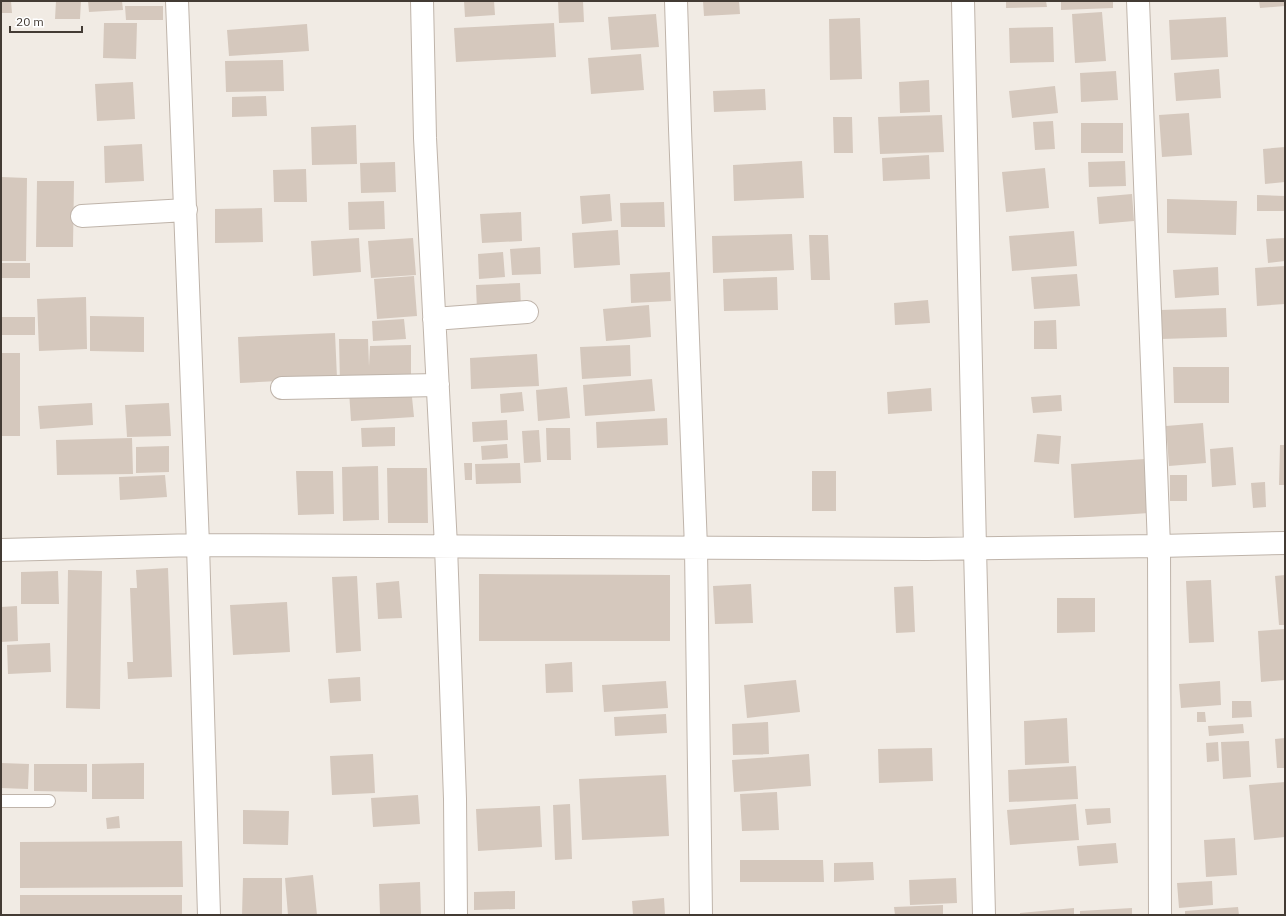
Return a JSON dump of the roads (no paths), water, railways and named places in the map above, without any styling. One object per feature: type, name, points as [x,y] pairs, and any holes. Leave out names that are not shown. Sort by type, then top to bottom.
[{"type":"street","points":[[177,1],[198,545],[209,915]]},
{"type":"street","points":[[422,1],[425,138],[446,546],[455,791],[456,915]]},
{"type":"street","points":[[676,1],[696,548],[701,915]]},
{"type":"street","points":[[963,1],[984,915]]},
{"type":"street","points":[[1138,1],[1159,546],[1160,915]]},
{"type":"street","points":[[82,216],[186,210]]},
{"type":"street","points":[[434,319],[527,312]]},
{"type":"street","points":[[282,388],[438,385]]},
{"type":"street","points":[[1,550],[198,545],[927,549],[1285,543]]},
{"type":"lane","points":[[1,801],[49,801]]}]
